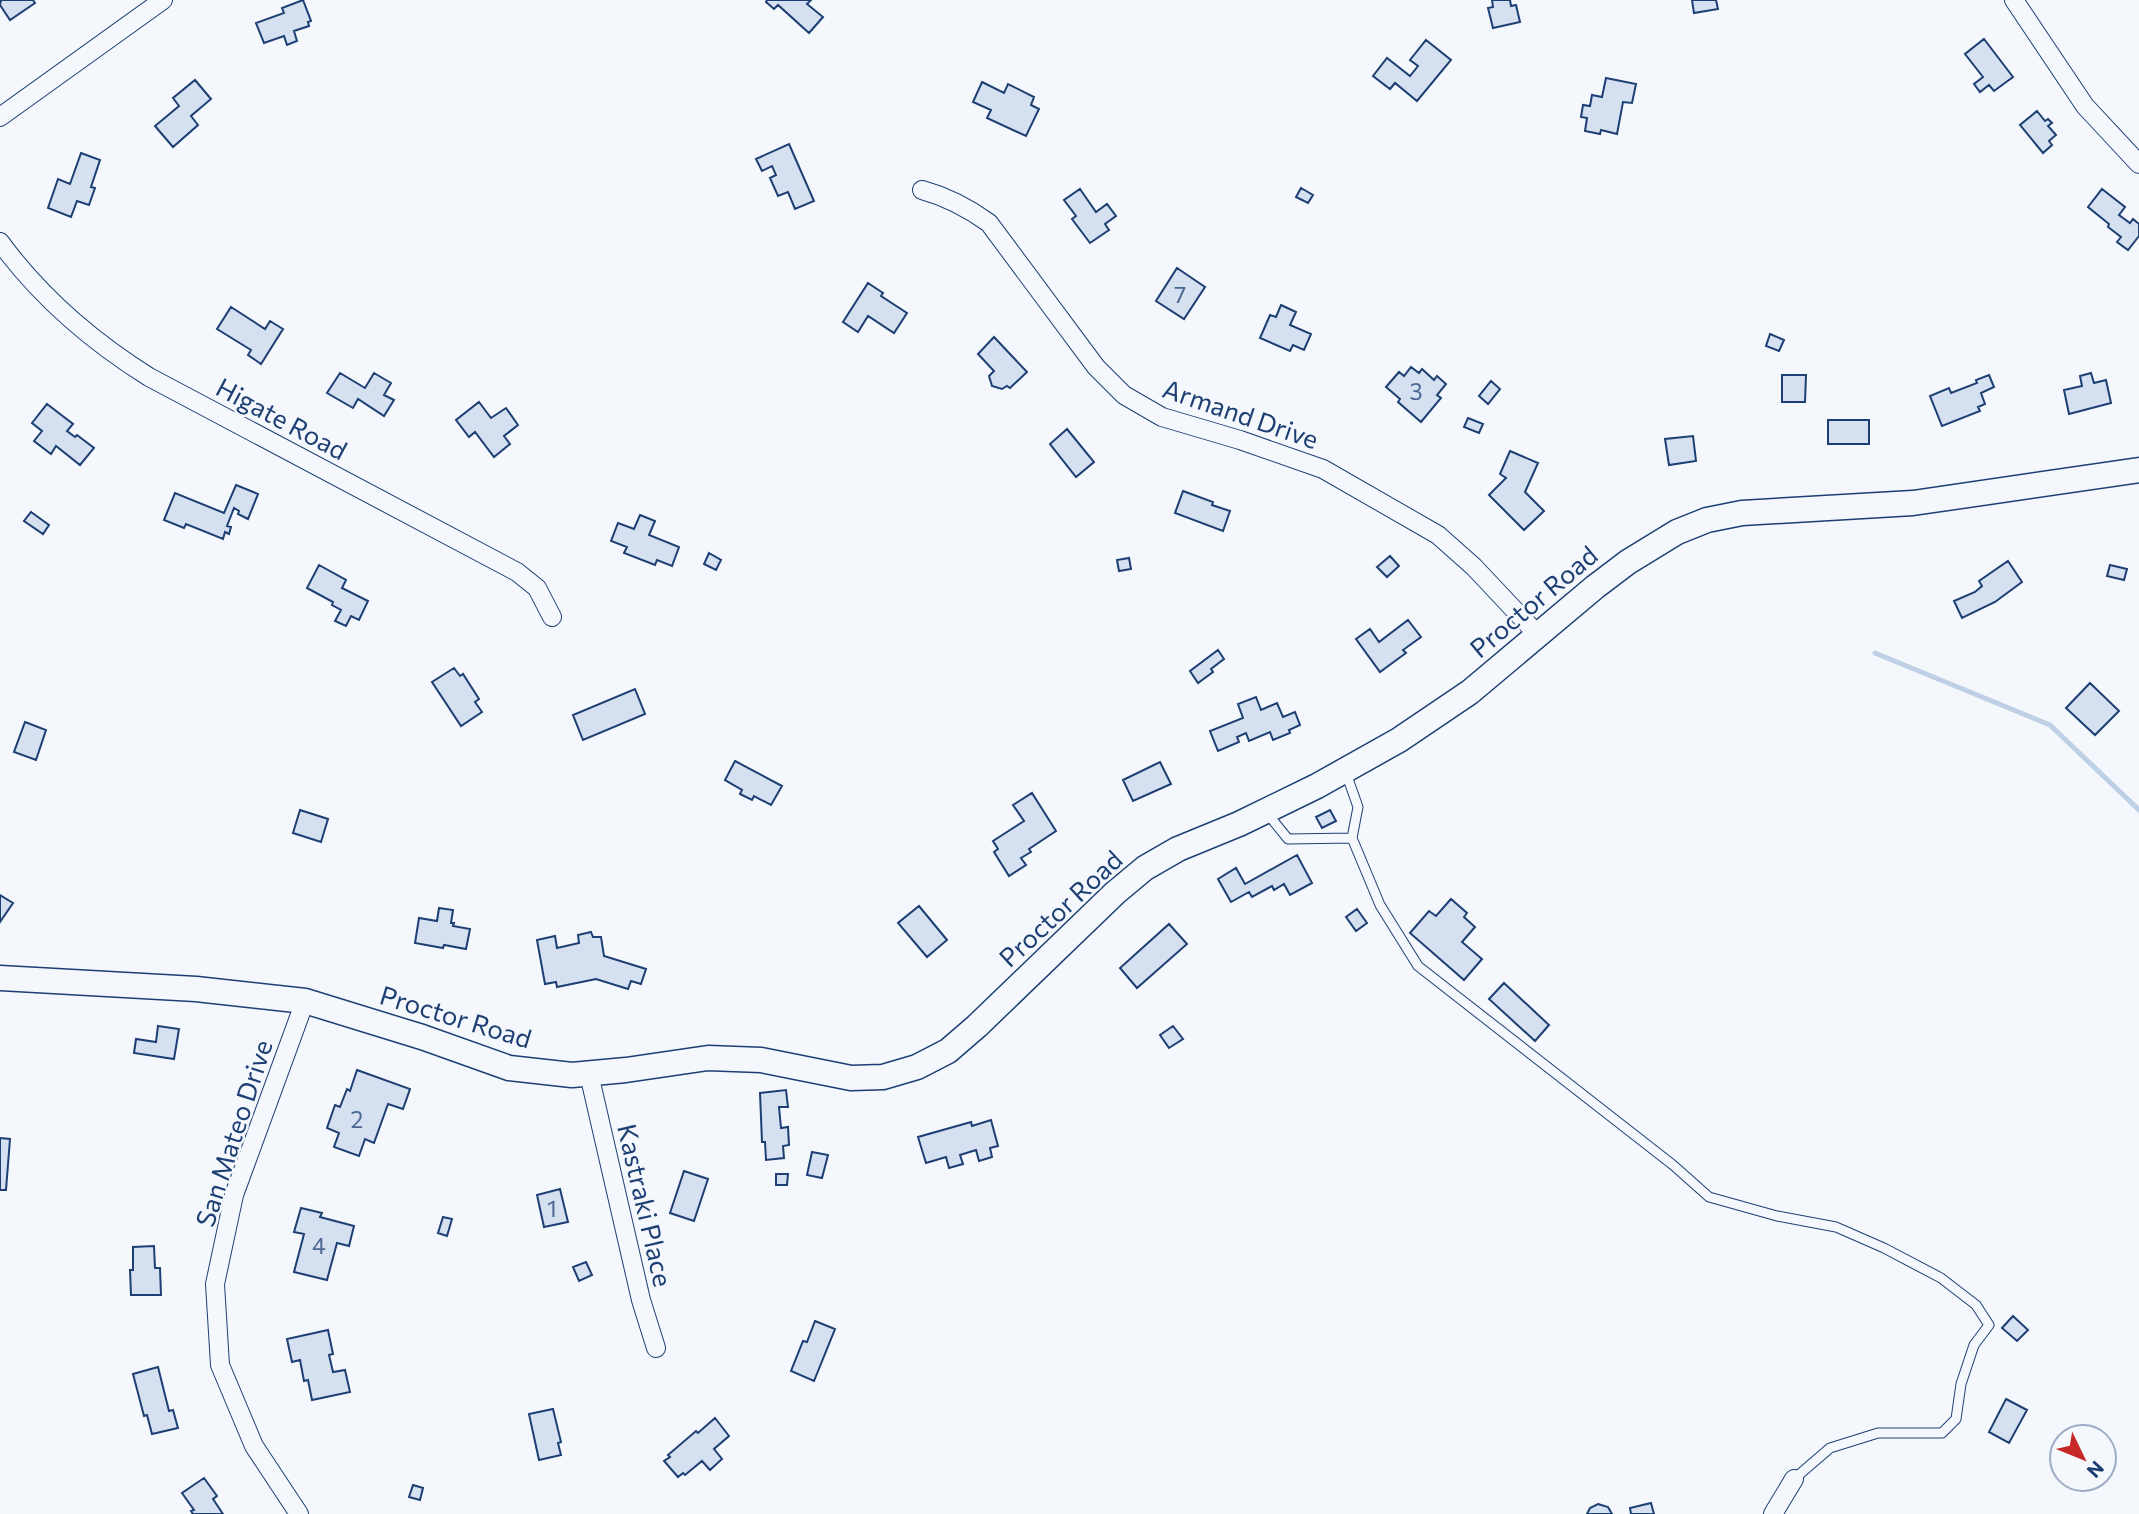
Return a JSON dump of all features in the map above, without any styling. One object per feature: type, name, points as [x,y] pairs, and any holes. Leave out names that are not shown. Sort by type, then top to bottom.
[{"type":"main road","name":"Proctor Road","points":[[0,978],[206,989],[305,1000],[509,1068],[572,1075],[708,1058],[761,1060],[850,1078],[883,1077],[918,1067],[948,1051],[1115,893],[1145,868],[1178,849],[1266,811],[1399,740],[1470,692],[1628,562],[1677,532],[1707,520],[1742,513],[1913,503],[2139,470]]},
{"type":"street","points":[[0,117],[163,0]]},
{"type":"street","points":[[2014,0],[2085,106],[2139,164]]},
{"type":"street","name":"Armand Drive","points":[[922,190],[968,208],[989,223],[1096,367],[1124,396],[1162,416],[1323,469],[1438,535],[1474,566],[1538,635]]},
{"type":"street","name":"Higate Road","points":[[0,242],[30,281],[67,318],[121,359],[161,383],[517,572],[537,589],[552,617]]},
{"type":"street","name":"San Mateo Drive","points":[[299,1514],[254,1446],[220,1365],[215,1284],[234,1195],[305,1000]]},
{"type":"street","name":"Kastraki Place","points":[[589,1074],[641,1300],[656,1348]]},
{"type":"street","points":[[1773,1514],[1794,1479]]},
{"type":"lane","points":[[1345,771],[1357,807],[1352,838],[1380,905],[1418,966],[1673,1165],[1709,1197],[1777,1216],[1836,1227],[1884,1248],[1941,1278],[1976,1305],[1989,1325],[1974,1345],[1961,1384],[1956,1419],[1942,1433],[1878,1433],[1830,1448],[1794,1479]]},
{"type":"lane","points":[[1266,811],[1288,839],[1352,838]]},
{"type":"building","points":[[1,0],[33,0],[35,3],[10,20],[0,5]]},
{"type":"building","points":[[303,0],[311,21],[308,22],[309,26],[294,31],[297,41],[287,45],[284,36],[264,43],[256,23],[284,13],[282,8]]},
{"type":"building","points":[[767,0],[811,0],[807,4],[823,17],[809,33],[778,5],[774,9]]},
{"type":"building","points":[[1492,0],[1510,0],[1511,6],[1516,5],[1520,22],[1493,28],[1488,8],[1493,7]]},
{"type":"building","points":[[1692,0],[1716,0],[1718,9],[1694,13]]},
{"type":"building","points":[[1984,39],[2013,77],[1994,91],[1989,85],[1980,92],[1974,84],[1983,77],[1965,54]]},
{"type":"building","points":[[1426,40],[1451,60],[1417,101],[1395,83],[1390,89],[1373,76],[1387,58],[1410,76],[1418,66],[1410,60]]},
{"type":"building","points":[[1606,78],[1636,84],[1632,103],[1623,102],[1617,134],[1601,130],[1600,134],[1585,131],[1587,118],[1581,117],[1583,105],[1590,106],[1592,95],[1602,97]]},
{"type":"building","points":[[195,80],[211,99],[191,116],[198,125],[173,147],[155,126],[179,106],[173,98]]},
{"type":"building","points":[[982,82],[1004,93],[1008,84],[1034,97],[1031,105],[1039,109],[1026,136],[987,118],[991,110],[973,102]]},
{"type":"building","points":[[2037,111],[2045,121],[2048,119],[2052,123],[2048,126],[2056,135],[2049,141],[2052,145],[2043,153],[2020,125]]},
{"type":"building","points":[[789,144],[814,201],[795,209],[788,192],[778,196],[770,178],[776,175],[772,166],[762,171],[756,159]]},
{"type":"building","points":[[81,153],[100,160],[91,187],[95,188],[89,205],[77,201],[71,217],[48,208],[58,179],[70,184]]},
{"type":"building","points":[[1301,188],[1313,195],[1308,203],[1296,197]]},
{"type":"building","points":[[1080,189],[1096,212],[1107,204],[1116,216],[1105,224],[1109,230],[1090,243],[1072,219],[1076,216],[1064,200]]},
{"type":"building","points":[[2102,189],[2125,207],[2119,215],[2130,223],[2133,219],[2139,224],[2139,236],[2128,250],[2117,242],[2121,237],[2108,227],[2109,224],[2088,207]]},
{"type":"building","points":[[1177,268],[1205,287],[1184,319],[1156,301]]},
{"type":"building","points":[[868,283],[883,293],[881,296],[907,313],[894,333],[868,316],[858,332],[843,322]]},
{"type":"building","points":[[1281,305],[1296,312],[1290,325],[1311,334],[1304,350],[1293,345],[1290,351],[1260,338],[1270,315],[1276,317]]},
{"type":"building","points":[[231,307],[265,329],[270,321],[283,329],[261,364],[248,355],[251,350],[217,329]]},
{"type":"building","points":[[1770,334],[1784,340],[1779,351],[1766,346]]},
{"type":"building","points":[[994,337],[1027,372],[1010,388],[992,386],[989,376],[994,371],[978,354]]},
{"type":"building","points":[[1411,367],[1419,373],[1422,369],[1434,380],[1437,376],[1446,384],[1437,395],[1441,398],[1421,422],[1398,402],[1400,399],[1386,387],[1399,372],[1404,376]]},
{"type":"building","points":[[340,373],[365,388],[374,373],[391,383],[384,395],[394,400],[384,416],[358,399],[353,408],[327,393]]},
{"type":"building","points":[[2091,373],[2094,383],[2106,380],[2111,403],[2069,414],[2064,390],[2082,386],[2080,376]]},
{"type":"building","points":[[1782,375],[1806,375],[1805,402],[1782,402]]},
{"type":"building","points":[[1989,375],[1994,387],[1981,393],[1985,404],[1978,407],[1980,411],[1942,426],[1930,396],[1949,388],[1951,393]]},
{"type":"building","points":[[1491,381],[1500,389],[1488,404],[1479,396]]},
{"type":"building","points":[[479,402],[491,418],[506,408],[518,425],[504,436],[510,444],[494,457],[475,432],[469,437],[456,420]]},
{"type":"building","points":[[47,404],[73,424],[67,431],[94,448],[80,465],[56,446],[51,454],[34,441],[42,431],[32,423]]},
{"type":"building","points":[[1468,418],[1483,424],[1479,433],[1464,427]]},
{"type":"building","points":[[1828,420],[1869,420],[1869,444],[1828,444]]},
{"type":"building","points":[[1067,429],[1094,462],[1076,477],[1050,444]]},
{"type":"building","points":[[1693,436],[1696,461],[1669,465],[1665,439]]},
{"type":"building","points":[[1510,451],[1538,463],[1525,492],[1544,511],[1524,530],[1489,495],[1506,478],[1500,474]]},
{"type":"building","points":[[236,485],[258,494],[248,519],[238,514],[239,511],[234,508],[227,526],[231,527],[229,534],[225,532],[223,539],[186,524],[184,528],[164,520],[175,493],[224,513]]},
{"type":"building","points":[[1183,491],[1230,511],[1223,531],[1175,513]]},
{"type":"building","points":[[31,512],[49,525],[43,534],[24,521]]},
{"type":"building","points":[[640,515],[655,521],[649,535],[679,547],[672,566],[657,560],[655,565],[624,553],[627,547],[611,541],[618,523],[634,529]]},
{"type":"building","points":[[709,553],[721,560],[716,570],[704,564]]},
{"type":"building","points":[[1390,556],[1399,566],[1387,577],[1377,567]]},
{"type":"building","points":[[1129,558],[1131,569],[1119,571],[1117,560]]},
{"type":"building","points":[[2008,561],[2022,582],[1995,602],[1962,618],[1954,601],[1975,592],[1982,586],[1979,581]]},
{"type":"building","points":[[319,565],[346,580],[342,588],[368,601],[359,620],[351,616],[346,626],[335,621],[341,610],[332,605],[333,602],[307,588]]},
{"type":"building","points":[[2110,565],[2127,569],[2124,580],[2107,576]]},
{"type":"building","points":[[1408,620],[1421,637],[1403,650],[1406,653],[1380,672],[1356,639],[1370,629],[1379,642]]},
{"type":"building","points":[[1218,650],[1224,659],[1198,683],[1190,671]]},
{"type":"building","points":[[454,668],[460,676],[463,674],[479,699],[475,702],[482,712],[461,726],[432,682]]},
{"type":"building","points":[[2090,683],[2119,711],[2095,735],[2066,708]]},
{"type":"building","points":[[635,689],[645,714],[583,740],[573,715]]},
{"type":"building","points":[[1256,697],[1261,710],[1277,703],[1283,717],[1295,712],[1300,725],[1289,730],[1290,733],[1273,740],[1270,732],[1249,741],[1246,733],[1237,737],[1239,742],[1218,751],[1210,731],[1243,718],[1238,704]]},
{"type":"building","points":[[25,722],[46,730],[36,760],[14,752]]},
{"type":"building","points":[[735,761],[782,786],[771,805],[754,796],[752,800],[740,794],[742,790],[725,780]]},
{"type":"building","points":[[1160,762],[1171,784],[1133,801],[1123,780]]},
{"type":"building","points":[[1032,793],[1056,831],[1029,849],[1031,852],[1021,858],[1026,865],[1009,876],[994,852],[998,849],[993,841],[1024,821],[1013,805]]},
{"type":"building","points":[[300,810],[328,819],[321,842],[293,833]]},
{"type":"building","points":[[1330,810],[1336,821],[1322,828],[1316,817]]},
{"type":"building","points":[[1297,855],[1312,883],[1290,895],[1284,884],[1274,890],[1272,886],[1252,897],[1249,892],[1231,902],[1218,879],[1236,868],[1245,884]]},
{"type":"building","points":[[0,895],[13,903],[0,922]]},
{"type":"building","points":[[1451,899],[1467,913],[1464,917],[1475,927],[1462,942],[1482,959],[1464,980],[1410,933],[1429,911],[1436,916]]},
{"type":"building","points":[[919,906],[947,940],[927,957],[898,923]]},
{"type":"building","points":[[439,908],[453,910],[453,926],[470,929],[466,949],[415,943],[419,918],[437,921]]},
{"type":"building","points":[[1357,909],[1367,923],[1356,931],[1346,917]]},
{"type":"building","points":[[1169,924],[1187,944],[1137,988],[1120,968]]},
{"type":"building","points":[[591,932],[593,937],[601,937],[604,956],[646,969],[641,984],[631,981],[628,989],[596,979],[557,987],[556,982],[545,984],[537,940],[555,936],[557,948],[579,943],[578,935]]},
{"type":"building","points":[[1504,983],[1549,1025],[1535,1041],[1489,999]]},
{"type":"building","points":[[158,1026],[179,1029],[174,1059],[134,1053],[136,1039],[156,1042]]},
{"type":"building","points":[[1173,1026],[1183,1039],[1169,1048],[1160,1035]]},
{"type":"building","points":[[357,1070],[410,1089],[403,1109],[388,1104],[374,1143],[365,1139],[359,1156],[334,1147],[339,1133],[327,1128],[335,1105],[340,1107],[347,1089],[350,1091]]},
{"type":"building","points":[[786,1090],[788,1107],[779,1107],[781,1128],[788,1127],[789,1145],[783,1146],[784,1158],[766,1160],[765,1142],[762,1142],[760,1093]]},
{"type":"building","points":[[991,1120],[998,1146],[990,1148],[992,1157],[979,1161],[976,1150],[960,1155],[963,1164],[949,1168],[946,1157],[926,1163],[918,1137],[971,1122],[972,1126]]},
{"type":"building","points":[[0,1138],[10,1139],[6,1190],[0,1190]]},
{"type":"building","points":[[812,1152],[828,1155],[822,1178],[807,1175]]},
{"type":"building","points":[[684,1171],[708,1179],[694,1221],[670,1213]]},
{"type":"building","points":[[776,1174],[788,1174],[787,1185],[776,1185]]},
{"type":"building","points":[[560,1189],[568,1222],[544,1227],[537,1195]]},
{"type":"building","points":[[301,1208],[322,1213],[320,1217],[354,1226],[349,1246],[337,1243],[327,1280],[294,1272],[304,1234],[294,1232]]},
{"type":"building","points":[[443,1217],[452,1219],[447,1236],[438,1233]]},
{"type":"building","points":[[154,1246],[155,1268],[160,1268],[161,1295],[131,1295],[133,1247]]},
{"type":"building","points":[[586,1262],[592,1275],[579,1281],[573,1267]]},
{"type":"building","points":[[2013,1316],[2028,1330],[2017,1341],[2002,1328]]},
{"type":"building","points":[[815,1321],[835,1329],[814,1381],[791,1371],[803,1341],[807,1342]]},
{"type":"building","points":[[328,1330],[333,1354],[329,1355],[333,1372],[345,1370],[350,1392],[312,1400],[308,1380],[304,1381],[300,1360],[292,1362],[287,1339]]},
{"type":"building","points":[[158,1367],[169,1411],[173,1410],[178,1428],[152,1434],[147,1415],[144,1416],[133,1374]]},
{"type":"building","points":[[2006,1399],[2027,1410],[2009,1443],[1989,1432]]},
{"type":"building","points":[[553,1409],[561,1442],[558,1443],[561,1455],[539,1460],[529,1414]]},
{"type":"building","points":[[715,1418],[729,1436],[714,1449],[722,1459],[710,1470],[702,1461],[685,1475],[683,1473],[678,1477],[664,1461],[696,1431],[698,1433]]},
{"type":"building","points":[[204,1478],[217,1496],[213,1499],[223,1514],[193,1514],[191,1511],[194,1510],[182,1493]]},
{"type":"building","points":[[413,1485],[423,1488],[420,1500],[409,1497]]},
{"type":"building","points":[[1651,1503],[1654,1514],[1631,1514],[1630,1508]]},
{"type":"building","points":[[1598,1504],[1608,1507],[1612,1514],[1587,1514],[1590,1508]]},
{"type":"waterway","points":[[1875,653],[2050,725],[2139,810]]}]
